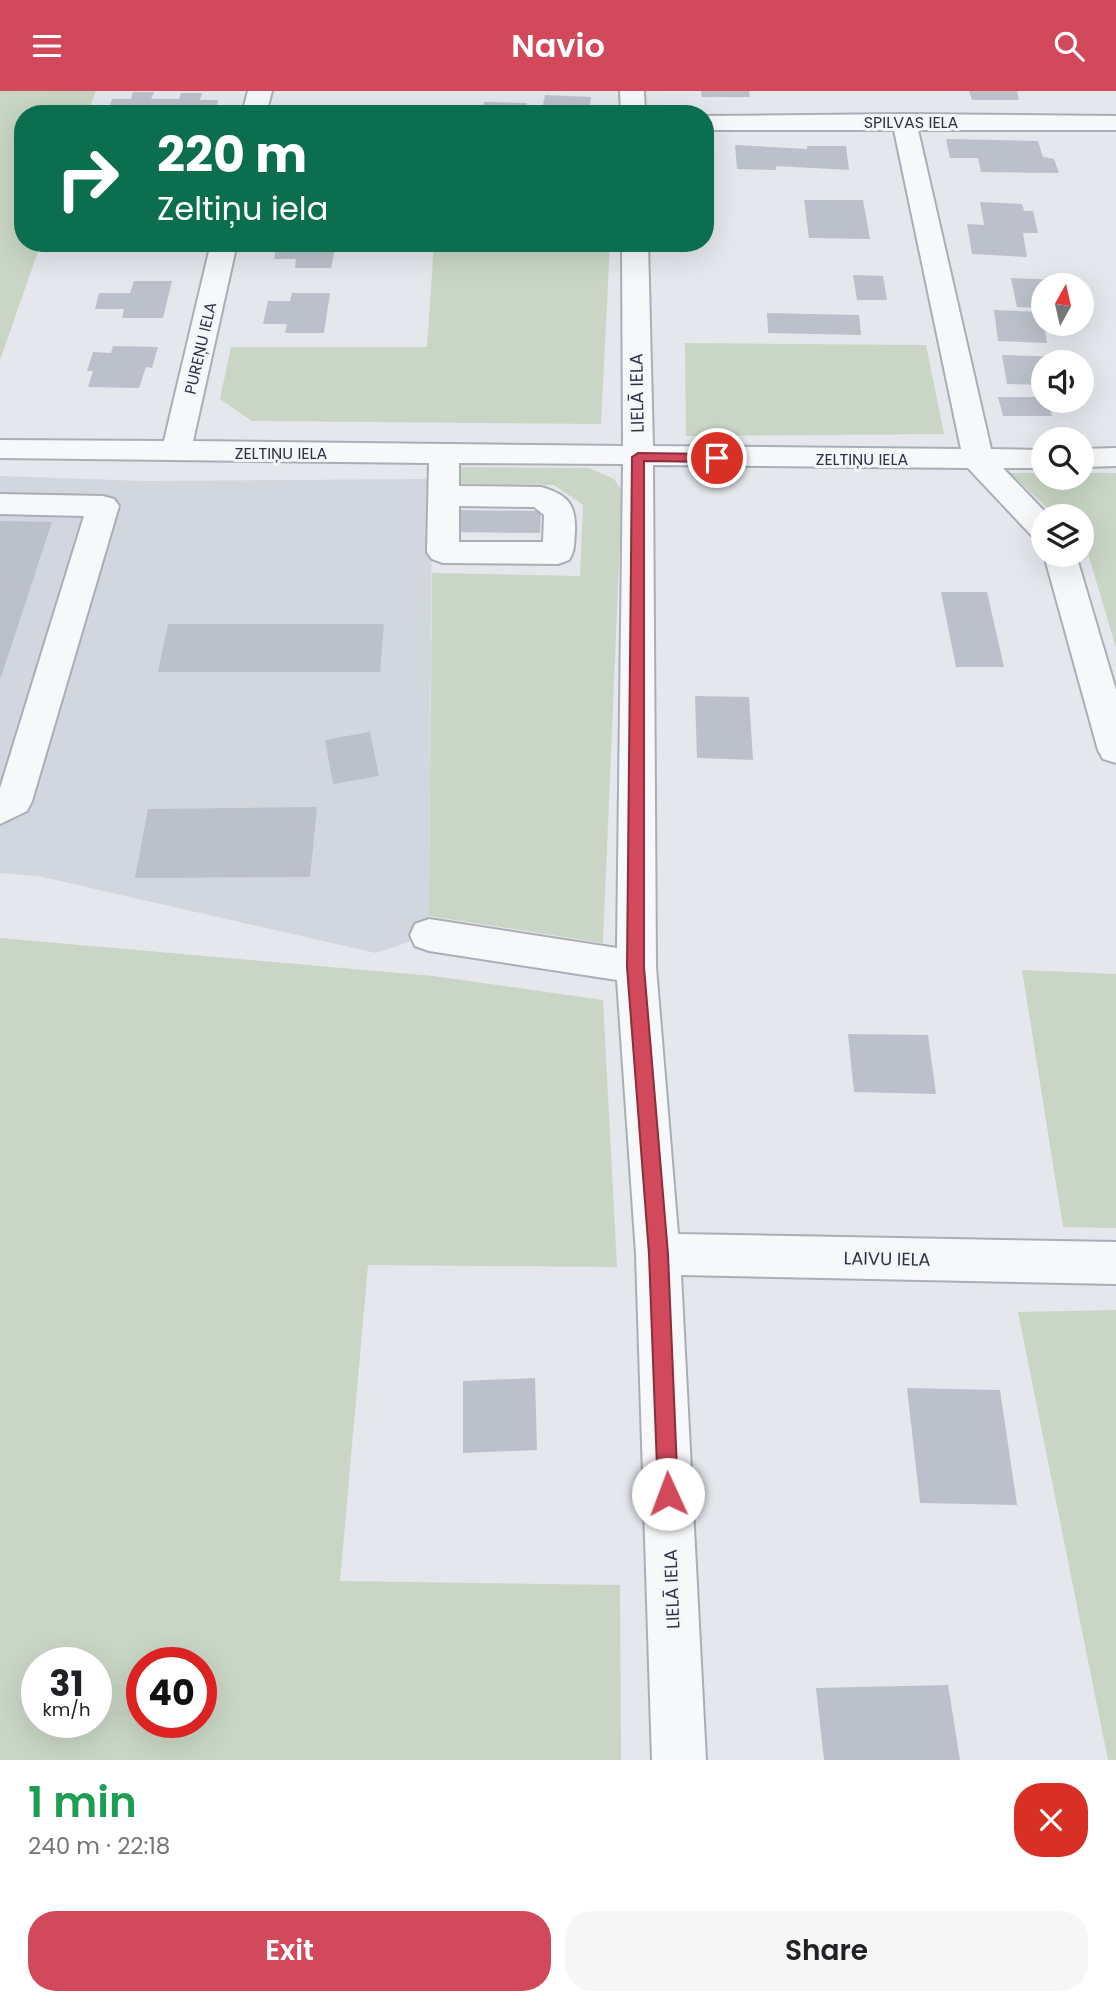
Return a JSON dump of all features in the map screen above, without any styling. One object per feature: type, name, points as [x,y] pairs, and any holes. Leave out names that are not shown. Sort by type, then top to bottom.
[{"type":"street","name":"SPILVAS IELA","points":[[714,122],[850,111],[904,121],[1116,123]]},
{"type":"street","points":[[904,121],[978,460],[1031,516]]},
{"type":"street","name":"PUREŅU IELA","points":[[176,452],[223,252]]},
{"type":"street","name":"LIELĀ IELA","points":[[635,252],[638,457],[636,967],[658,1254],[679,1760]]},
{"type":"street","name":"ZELTIŅU IELA","points":[[0,449],[1031,459]]},
{"type":"street","points":[[443,496],[444,455]]},
{"type":"street","points":[[1094,458],[1116,457]]},
{"type":"street","points":[[0,503],[103,506],[14,800],[0,810]]},
{"type":"street","points":[[1063,567],[1116,750]]},
{"type":"street","points":[[429,935],[636,967]]},
{"type":"street","name":"LAIVU IELA","points":[[658,1254],[1116,1263]]},
{"type":"shaded area","points":[[0,476],[144,481],[432,479],[429,935],[376,953],[38,876],[0,873]]},
{"type":"green space","points":[[0,91],[96,91],[91,105],[14,105],[14,252],[38,252],[0,360]]},
{"type":"green space","points":[[433,252],[610,252],[601,424],[252,421],[220,399],[231,347],[427,347]]},
{"type":"green space","points":[[685,343],[926,345],[944,434],[686,436]]},
{"type":"green space","points":[[459,467],[589,468],[614,479],[622,491],[603,943],[429,916],[432,573],[580,576],[583,505],[554,485],[460,484]]},
{"type":"green space","points":[[1010,473],[1031,473],[1031,490],[1094,490],[1094,473],[1116,473],[1116,648],[1092,567],[1094,504],[1043,504]]},
{"type":"green space","points":[[0,938],[433,976],[603,1000],[617,1267],[368,1265],[340,1581],[620,1585],[621,1760],[0,1760]]},
{"type":"green space","points":[[1022,970],[1116,974],[1116,1228],[1063,1227]]},
{"type":"green space","points":[[1116,1310],[1116,1760],[1108,1760],[1018,1312]]},
{"type":"building","points":[[701,91],[749,91],[750,97],[702,97]]},
{"type":"building","points":[[969,91],[1017,91],[1019,100],[972,100]]},
{"type":"building","points":[[133,92],[154,92],[151,99],[179,99],[181,93],[202,93],[200,100],[218,100],[217,105],[110,105],[112,99],[131,99]]},
{"type":"building","points":[[545,95],[591,97],[590,105],[543,105]]},
{"type":"building","points":[[484,102],[527,103],[527,105],[484,105]]},
{"type":"building","points":[[946,139],[1038,141],[1043,157],[1054,159],[1059,173],[981,172],[978,158],[950,158]]},
{"type":"building","points":[[735,145],[807,149],[807,146],[846,146],[849,170],[776,166],[776,170],[737,169]]},
{"type":"building","points":[[804,200],[863,200],[870,239],[809,238]]},
{"type":"building","points":[[980,202],[1022,204],[1024,211],[1033,211],[1038,233],[1023,233],[1027,257],[972,254],[967,224],[984,225]]},
{"type":"building","points":[[275,252],[334,252],[331,268],[295,268],[296,259],[274,259]]},
{"type":"building","points":[[853,275],[883,276],[887,300],[857,300]]},
{"type":"building","points":[[1011,278],[1031,279],[1031,308],[1017,307]]},
{"type":"building","points":[[134,281],[172,281],[163,318],[122,318],[124,309],[95,309],[99,293],[130,293]]},
{"type":"building","points":[[292,293],[330,293],[324,333],[285,333],[287,324],[263,324],[268,301],[290,301]]},
{"type":"building","points":[[994,310],[1031,312],[1031,336],[1046,336],[1047,343],[998,341]]},
{"type":"building","points":[[767,313],[859,315],[861,335],[768,333]]},
{"type":"building","points":[[113,346],[158,347],[152,368],[146,367],[139,388],[88,387],[93,371],[87,371],[93,352],[111,353]]},
{"type":"building","points":[[1002,355],[1031,356],[1031,385],[1007,384]]},
{"type":"building","points":[[998,397],[1031,397],[1031,413],[1051,413],[1052,416],[1003,416]]},
{"type":"building","points":[[454,510],[541,511],[540,533],[452,532]]},
{"type":"building","points":[[0,521],[52,522],[1,677],[0,677]]},
{"type":"building","points":[[941,592],[987,592],[1004,667],[956,667]]},
{"type":"building","points":[[168,624],[384,624],[380,672],[158,672]]},
{"type":"building","points":[[695,696],[749,697],[753,760],[697,758]]},
{"type":"building","points":[[370,732],[379,776],[333,784],[325,740]]},
{"type":"building","points":[[317,807],[310,877],[135,878],[148,809]]},
{"type":"building","points":[[848,1034],[928,1035],[936,1094],[854,1092]]},
{"type":"building","points":[[535,1378],[537,1450],[463,1453],[463,1381]]},
{"type":"building","points":[[907,1388],[1000,1390],[1017,1505],[920,1503]]},
{"type":"building","points":[[948,1685],[960,1760],[824,1760],[816,1688]]},
{"type":"route","points":[[668,1494],[658,1254],[636,967],[638,457],[717,458]]}]
